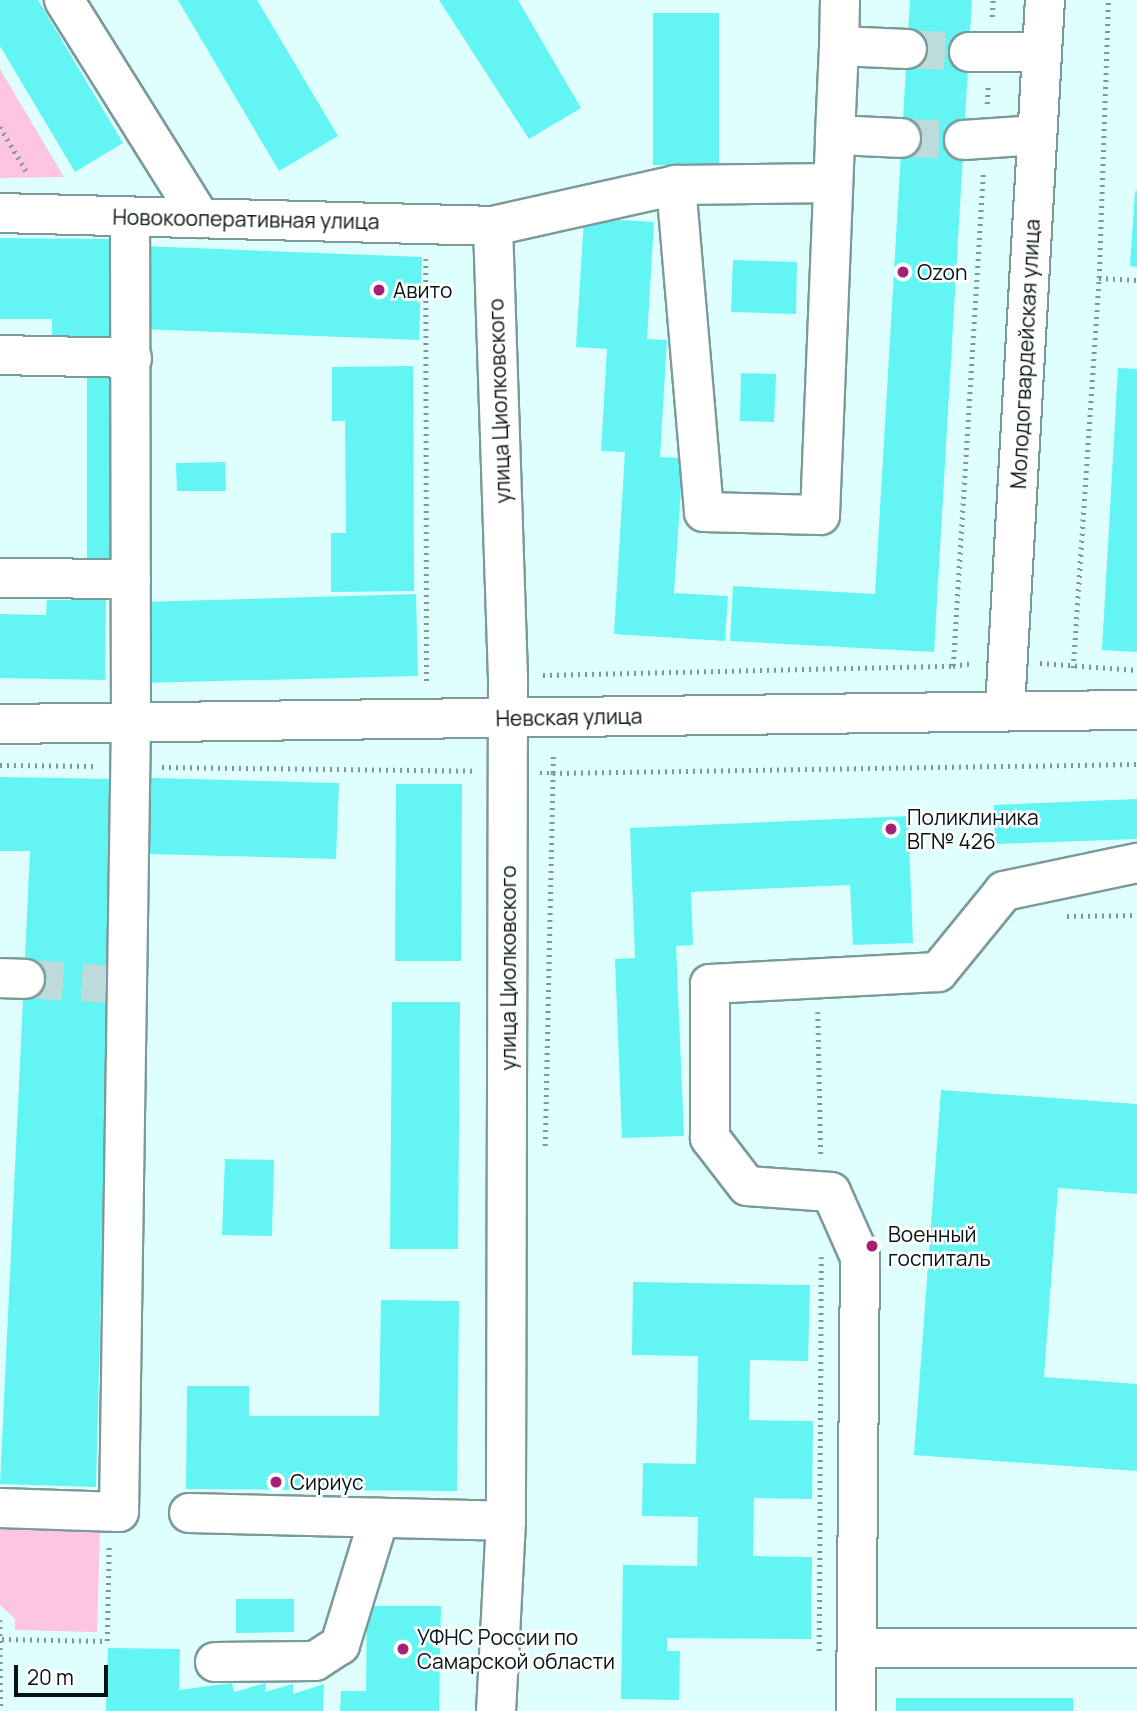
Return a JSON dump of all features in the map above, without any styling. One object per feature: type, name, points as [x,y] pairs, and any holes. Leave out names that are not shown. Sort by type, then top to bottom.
[{"type":"street","points":[[64,0],[200,218]]},
{"type":"street","points":[[676,185],[704,512],[820,515],[840,0]]},
{"type":"street","name":"Молодогвардейская улица","points":[[1005,708],[1045,0]]},
{"type":"street","points":[[839,46],[907,49]]},
{"type":"street","points":[[969,52],[1042,52]]},
{"type":"street","points":[[835,135],[901,138]]},
{"type":"street","points":[[964,140],[1037,135]]},
{"type":"street","name":"Новокооперативная улица","points":[[0,213],[492,226],[676,185],[833,183]]},
{"type":"street","points":[[0,1508],[119,1512],[118,984],[131,720],[131,217]]},
{"type":"street","name":"улица Циолковского","points":[[492,226],[508,718],[506,1521],[496,1711]]},
{"type":"street","points":[[0,355],[132,358]]},
{"type":"street","points":[[0,578],[131,579]]},
{"type":"street","name":"Невская улица","points":[[0,724],[1005,708],[1137,710]]},
{"type":"street","points":[[856,1711],[860,1257],[831,1192],[747,1186],[709,1138],[710,984],[938,972],[1004,891],[1137,863]]},
{"type":"street","points":[[189,1513],[506,1521]]},
{"type":"street","points":[[215,1662],[315,1661],[340,1645],[379,1518]]},
{"type":"street","points":[[857,1648],[1137,1648]]},
{"type":"path","points":[[1108,0],[1098,278],[1073,668],[1137,670]]},
{"type":"path","points":[[0,127],[29,174]]},
{"type":"path","points":[[426,247],[426,681]]},
{"type":"path","points":[[1098,278],[1137,280]]},
{"type":"path","points":[[0,765],[553,773],[1137,764]]},
{"type":"path","points":[[545,1159],[553,773]]},
{"type":"path","points":[[818,979],[821,1191]]},
{"type":"path","points":[[819,1663],[821,1247]]},
{"type":"path","points":[[2,1639],[107,1641],[110,1512]]},
{"type":"path","points":[[0,1620],[1,1711]]},
{"type":"shaded area","points":[[0,69],[64,177],[0,178]]},
{"type":"shaded area","points":[[0,1527],[100,1529],[97,1632],[15,1630],[15,1619],[0,1605]]},
{"type":"building","points":[[0,0],[38,0],[123,143],[75,172],[0,46]]},
{"type":"building","points":[[178,0],[257,0],[338,136],[279,171]]},
{"type":"building","points":[[439,0],[518,0],[581,108],[529,139]]},
{"type":"building","points":[[910,0],[972,0],[934,652],[730,641],[733,586],[875,594]]},
{"type":"building","points":[[653,13],[719,13],[719,165],[653,165]]},
{"type":"building","points":[[1137,191],[1137,267],[1130,266]]},
{"type":"building","points":[[584,218],[654,222],[647,339],[667,340],[660,457],[683,458],[674,593],[728,596],[725,641],[614,634],[625,452],[601,451],[607,349],[576,347]]},
{"type":"building","points":[[0,238],[119,239],[118,339],[52,338],[52,319],[0,319]]},
{"type":"building","points":[[143,246],[422,257],[419,340],[140,329]]},
{"type":"building","points":[[733,260],[797,262],[796,314],[731,312]]},
{"type":"building","points":[[413,366],[414,591],[331,592],[331,533],[346,533],[345,421],[332,421],[332,367]]},
{"type":"building","points":[[1118,368],[1137,369],[1137,652],[1102,650]]},
{"type":"building","points":[[741,373],[776,374],[774,422],[740,421]]},
{"type":"building","points":[[87,378],[116,378],[116,562],[87,562]]},
{"type":"building","points":[[225,462],[226,491],[177,491],[176,463]]},
{"type":"building","points":[[416,594],[418,676],[143,683],[141,602]]},
{"type":"building","points":[[47,600],[106,600],[105,680],[0,678],[0,614],[46,615]]},
{"type":"building","points":[[0,777],[114,779],[96,1487],[0,1484],[30,851],[0,851]]},
{"type":"building","points":[[151,778],[339,783],[336,859],[149,854]]},
{"type":"building","points":[[396,784],[462,784],[461,961],[395,961]]},
{"type":"building","points":[[1137,799],[1137,839],[995,844],[994,805]]},
{"type":"building","points":[[908,816],[913,943],[853,945],[850,885],[691,892],[693,945],[676,946],[684,1136],[622,1138],[615,959],[635,958],[630,828]]},
{"type":"building","points":[[392,1002],[460,1002],[458,1249],[390,1249]]},
{"type":"building","points":[[941,1090],[1137,1104],[1137,1194],[1058,1188],[1044,1377],[1137,1384],[1137,1471],[914,1455]]},
{"type":"building","points":[[225,1159],[274,1160],[272,1236],[222,1235]]},
{"type":"building","points":[[633,1282],[810,1285],[808,1361],[750,1360],[749,1420],[813,1421],[812,1499],[754,1498],[753,1556],[812,1557],[811,1639],[667,1638],[667,1651],[680,1651],[679,1700],[621,1699],[623,1565],[697,1566],[698,1517],[642,1516],[643,1463],[696,1464],[698,1356],[632,1355]]},
{"type":"building","points":[[381,1300],[459,1301],[457,1491],[186,1489],[187,1386],[249,1386],[249,1416],[379,1416]]},
{"type":"building","points":[[236,1599],[294,1599],[294,1632],[236,1633]]},
{"type":"building","name":"УФНС России по Самарской области","points":[[367,1606],[441,1606],[439,1711],[340,1711],[341,1691],[366,1691]]},
{"type":"building","points":[[108,1648],[180,1649],[179,1690],[232,1683],[234,1692],[266,1683],[265,1692],[293,1684],[293,1694],[324,1684],[323,1711],[106,1711]]},
{"type":"building","points":[[896,1698],[1073,1698],[1073,1711],[896,1711]]},
{"type":"tunnel","points":[[907,49],[969,52]]},
{"type":"tunnel","points":[[901,138],[964,140]]},
{"type":"tunnel","points":[[25,979],[109,984]]},
{"type":"place","name":"Ozon","points":[[903,272]]},
{"type":"place","name":"Авито","points":[[379,290]]},
{"type":"place","name":"Поликлиника ВГ№ 426","points":[[891,829]]},
{"type":"place","name":"Военный госпиталь","points":[[872,1246]]},
{"type":"place","name":"Сириус","points":[[276,1482]]},
{"type":"place","name":"УФНС России по Самарской области","points":[[403,1649]]}]
